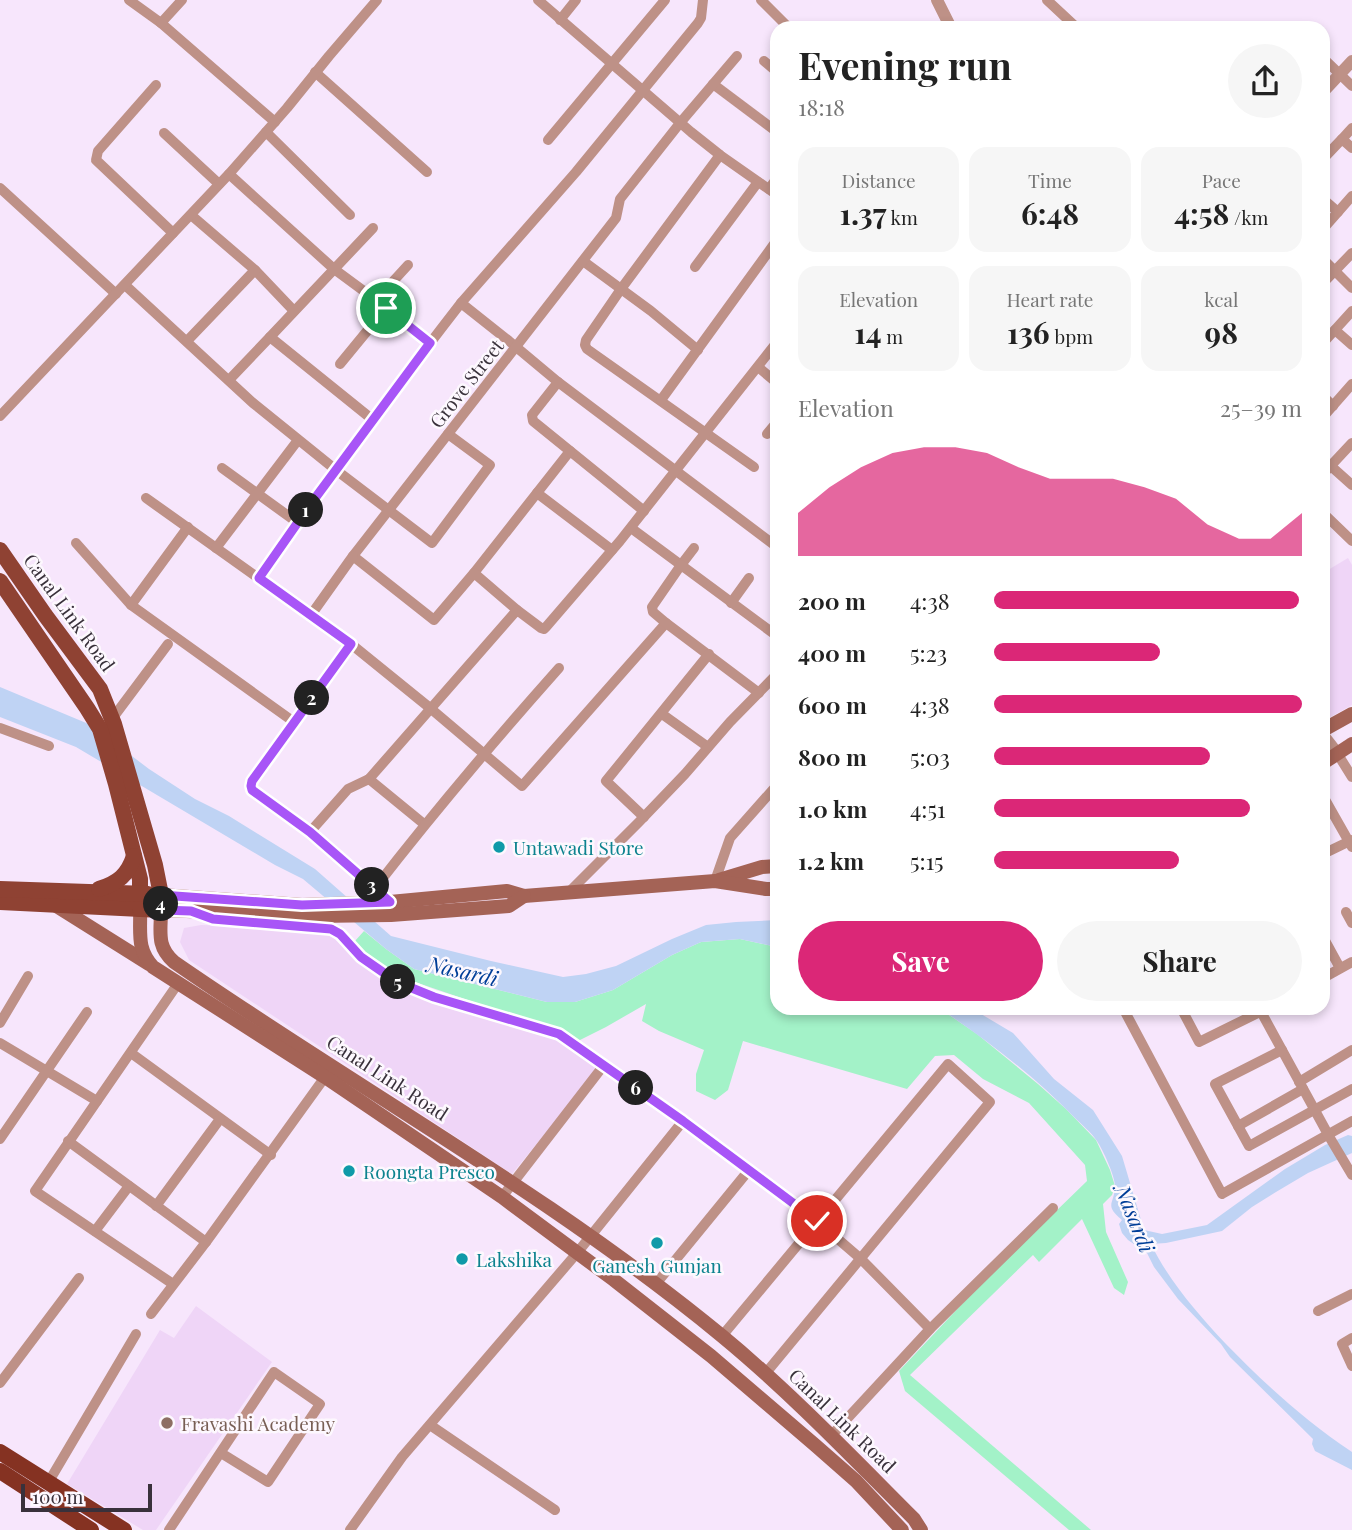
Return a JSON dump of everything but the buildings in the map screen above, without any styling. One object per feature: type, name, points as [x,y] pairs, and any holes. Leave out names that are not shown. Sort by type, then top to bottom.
[{"type":"highway","points":[[0,1452],[124,1530]]},
{"type":"highway","points":[[0,1471],[91,1530]]},
{"type":"main road","name":"Canal Link Road","points":[[0,550],[100,689],[124,784],[155,865],[161,902],[161,943],[166,954],[174,962],[590,1237],[722,1336],[831,1436],[914,1519],[921,1530]]},
{"type":"main road","name":"Canal Link Road","points":[[0,581],[80,697],[109,727]]},
{"type":"main road","points":[[1330,726],[1352,714]]},
{"type":"main road","points":[[1330,758],[1352,744]]},
{"type":"main road","name":"Canal Link Road","points":[[124,784],[140,879],[141,947],[153,967],[325,1077],[502,1196],[711,1356],[856,1481],[902,1530]]},
{"type":"main road","points":[[90,891],[118,881],[128,872],[134,856]]},
{"type":"main road","points":[[0,902],[55,905],[140,901],[385,907],[509,906],[524,896],[715,881],[770,866]]},
{"type":"main road","points":[[715,881],[770,889]]},
{"type":"main road","points":[[0,889],[90,891],[140,901]]},
{"type":"main road","points":[[161,902],[191,911],[226,916],[314,916],[385,907]]},
{"type":"main road","points":[[55,905],[153,967]]},
{"type":"street","points":[[129,0],[161,23],[275,122]]},
{"type":"street","points":[[161,23],[181,0]]},
{"type":"street","points":[[0,416],[229,174],[377,0]]},
{"type":"street","points":[[538,0],[680,123],[770,190]]},
{"type":"street","points":[[560,20],[576,0]]},
{"type":"street","points":[[548,140],[665,0]]},
{"type":"street","points":[[259,578],[461,303],[576,172],[698,23],[703,0]]},
{"type":"street","points":[[761,0],[782,21]]},
{"type":"street","points":[[937,0],[948,21]]},
{"type":"street","points":[[1047,0],[1070,21]]},
{"type":"street","name":"Grove Street","points":[[311,615],[353,556],[616,218],[620,199],[737,56]]},
{"type":"street","points":[[764,61],[770,66]]},
{"type":"street","points":[[1330,85],[1352,62]]},
{"type":"street","points":[[1330,65],[1352,86]]},
{"type":"street","points":[[316,72],[428,172]]},
{"type":"street","points":[[713,84],[770,127]]},
{"type":"street","points":[[156,85],[98,151],[96,160],[173,233]]},
{"type":"street","points":[[1330,152],[1352,128]]},
{"type":"street","points":[[266,132],[350,215]]},
{"type":"street","points":[[163,133],[219,184]]},
{"type":"street","points":[[1342,139],[1352,148]]},
{"type":"street","points":[[720,155],[621,289],[585,345],[754,467]]},
{"type":"street","points":[[229,174],[334,269],[430,343]]},
{"type":"street","points":[[695,267],[758,182]]},
{"type":"street","points":[[0,188],[116,294]]},
{"type":"street","points":[[1330,221],[1352,196]]},
{"type":"street","points":[[1330,205],[1338,212]]},
{"type":"street","points":[[191,215],[255,270],[294,311]]},
{"type":"street","points":[[229,380],[373,228]]},
{"type":"street","points":[[661,400],[770,250]]},
{"type":"street","points":[[1330,275],[1352,253]]},
{"type":"street","points":[[583,261],[698,350]]},
{"type":"street","points":[[376,300],[408,265]]},
{"type":"street","points":[[1330,265],[1352,288]]},
{"type":"street","points":[[187,341],[255,270]]},
{"type":"street","points":[[125,285],[298,440],[432,543],[489,466],[448,434]]},
{"type":"street","points":[[461,303],[558,382],[770,542]]},
{"type":"street","points":[[340,364],[386,308]]},
{"type":"street","points":[[1330,335],[1352,311]]},
{"type":"street","points":[[1335,330],[1352,345]]},
{"type":"street","points":[[270,337],[373,420]]},
{"type":"street","points":[[474,573],[544,629],[645,511],[770,351]]},
{"type":"street","points":[[758,367],[770,377]]},
{"type":"street","points":[[558,382],[531,418],[645,511]]},
{"type":"street","points":[[1330,409],[1352,384]]},
{"type":"street","points":[[1330,403],[1333,406]]},
{"type":"street","points":[[767,434],[770,430]]},
{"type":"street","points":[[216,548],[298,440]]},
{"type":"street","points":[[1330,462],[1352,443]]},
{"type":"street","points":[[353,556],[434,620],[570,450]]},
{"type":"street","points":[[222,468],[298,523]]},
{"type":"street","points":[[1330,470],[1352,485]]},
{"type":"street","points":[[537,493],[612,550]]},
{"type":"street","points":[[146,498],[351,644],[524,786],[666,623]]},
{"type":"street","points":[[1330,520],[1352,541]]},
{"type":"street","points":[[131,605],[188,527]]},
{"type":"street","points":[[631,528],[770,631]]},
{"type":"street","points":[[76,544],[131,605],[294,722]]},
{"type":"street","points":[[694,548],[652,607],[653,612],[759,692]]},
{"type":"street","points":[[732,603],[749,578]]},
{"type":"street","points":[[310,832],[348,789],[369,779],[517,610]]},
{"type":"street","points":[[109,727],[168,644]]},
{"type":"street","points":[[351,644],[251,786],[252,790],[310,832],[374,887],[385,907]]},
{"type":"street","points":[[644,817],[606,781],[709,654]]},
{"type":"street","points":[[374,887],[424,824],[559,668]]},
{"type":"street","points":[[569,892],[644,817],[770,681]]},
{"type":"street","points":[[662,714],[708,747]]},
{"type":"street","points":[[0,728],[49,746]]},
{"type":"street","points":[[1330,744],[1352,776]]},
{"type":"street","points":[[369,779],[424,824]]},
{"type":"street","points":[[715,881],[730,838],[770,793]]},
{"type":"street","points":[[1330,808],[1351,843],[1330,852]]},
{"type":"street","points":[[1346,912],[1352,923]]},
{"type":"street","points":[[226,916],[334,930],[361,957],[397,982],[434,997],[559,1034],[683,1121],[817,1221],[861,1259],[930,1329]]},
{"type":"street","points":[[1330,950],[1340,968]]},
{"type":"street","points":[[1330,974],[1352,962]]},
{"type":"street","points":[[0,1023],[27,976]]},
{"type":"street","points":[[173,1284],[36,1191],[178,982]]},
{"type":"street","points":[[0,1139],[4,1126],[47,1071],[87,1012]]},
{"type":"street","points":[[1127,1015],[1222,1194],[1352,1121]]},
{"type":"street","points":[[1185,1015],[1199,1042],[1251,1015]]},
{"type":"street","points":[[1266,1015],[1282,1050],[1352,1175]]},
{"type":"street","points":[[0,1043],[97,1101]]},
{"type":"street","points":[[1282,1050],[1215,1084],[1249,1146],[1352,1089]]},
{"type":"street","points":[[1238,1126],[1352,1050]]},
{"type":"street","points":[[131,1054],[271,1155]]},
{"type":"street","points":[[722,1336],[948,1064],[990,1102],[765,1374]]},
{"type":"street","points":[[502,1196],[604,1065]]},
{"type":"street","points":[[151,1314],[271,1155],[325,1077]]},
{"type":"street","points":[[156,1206],[220,1119]]},
{"type":"street","points":[[350,1530],[402,1457],[577,1253],[683,1121]]},
{"type":"street","points":[[68,1142],[206,1242]]},
{"type":"street","points":[[655,1285],[749,1170]]},
{"type":"street","points":[[95,1231],[129,1186]]},
{"type":"street","points":[[831,1436],[930,1329],[1053,1208]]},
{"type":"street","points":[[0,1383],[79,1278]]},
{"type":"street","points":[[1318,1311],[1352,1294]]},
{"type":"street","points":[[48,1483],[136,1334]]},
{"type":"street","points":[[1352,1338],[1342,1344],[1352,1366]]},
{"type":"street","points":[[169,1530],[274,1372],[320,1404],[268,1482],[221,1453]]},
{"type":"street","points":[[430,1425],[555,1510]]},
{"type":"shaded area","points":[[1348,558],[1352,565],[1352,705],[1330,717],[1330,569]]},
{"type":"shaded area","points":[[201,925],[324,929],[368,970],[434,1004],[555,1035],[600,1066],[512,1174],[189,960],[180,942],[184,928]]},
{"type":"shaded area","name":"Fravashi Academy","points":[[196,1306],[272,1362],[156,1530],[143,1530],[67,1484],[160,1330],[174,1338]]},
{"type":"green space","points":[[364,931],[414,969],[547,1002],[575,1002],[613,990],[672,955],[701,942],[740,939],[770,945],[770,1015],[949,1015],[977,1034],[1038,1084],[1096,1140],[1115,1186],[1112,1195],[1103,1204],[1106,1232],[1128,1282],[1124,1295],[1114,1288],[1082,1219],[1039,1262],[1033,1255],[910,1375],[1091,1530],[1069,1530],[905,1391],[899,1371],[979,1286],[1087,1181],[1085,1165],[1029,1103],[983,1079],[954,1055],[935,1056],[907,1089],[743,1041],[728,1090],[715,1100],[696,1091],[696,1074],[704,1050],[642,1021],[646,1004],[578,1041],[549,1028],[412,981],[371,959],[355,941]]},
{"type":"water","name":"Nasardi","points":[[0,687],[91,725],[149,769],[195,799],[229,816],[315,869],[391,936],[563,977],[616,966],[706,925],[770,920],[770,945],[740,939],[701,942],[672,955],[613,990],[575,1002],[547,1002],[414,969],[303,879],[76,747],[0,717]]},
{"type":"water","name":"Nasardi","points":[[949,1015],[983,1015],[1013,1033],[1054,1079],[1093,1110],[1122,1156],[1144,1230],[1162,1234],[1207,1225],[1285,1169],[1325,1145],[1348,1135],[1352,1136],[1352,1153],[1308,1173],[1276,1192],[1222,1231],[1151,1244],[1175,1284],[1225,1343],[1286,1401],[1352,1452],[1352,1470],[1315,1451],[1313,1439],[1230,1357],[1178,1299],[1147,1253],[1122,1233],[1119,1224],[1122,1220],[1111,1207],[1115,1192],[1113,1176],[1097,1141],[1059,1102],[992,1046]]},
{"type":"place","name":"Untawadi Store","points":[[499,847]]},
{"type":"place","name":"Roongta Presco","points":[[349,1171]]},
{"type":"place","name":"Ganesh Gunjan","points":[[657,1243]]},
{"type":"place","name":"Lakshika","points":[[462,1259]]},
{"type":"place","name":"Fravashi Academy","points":[[167,1423]]},
{"type":"route","points":[[386,308],[430,343],[259,578],[351,644],[251,786],[252,790],[310,832],[390,902],[302,905],[161,895],[161,910],[191,911],[213,919],[331,929],[340,934],[361,957],[397,982],[434,997],[559,1034],[683,1121],[817,1221]]}]
